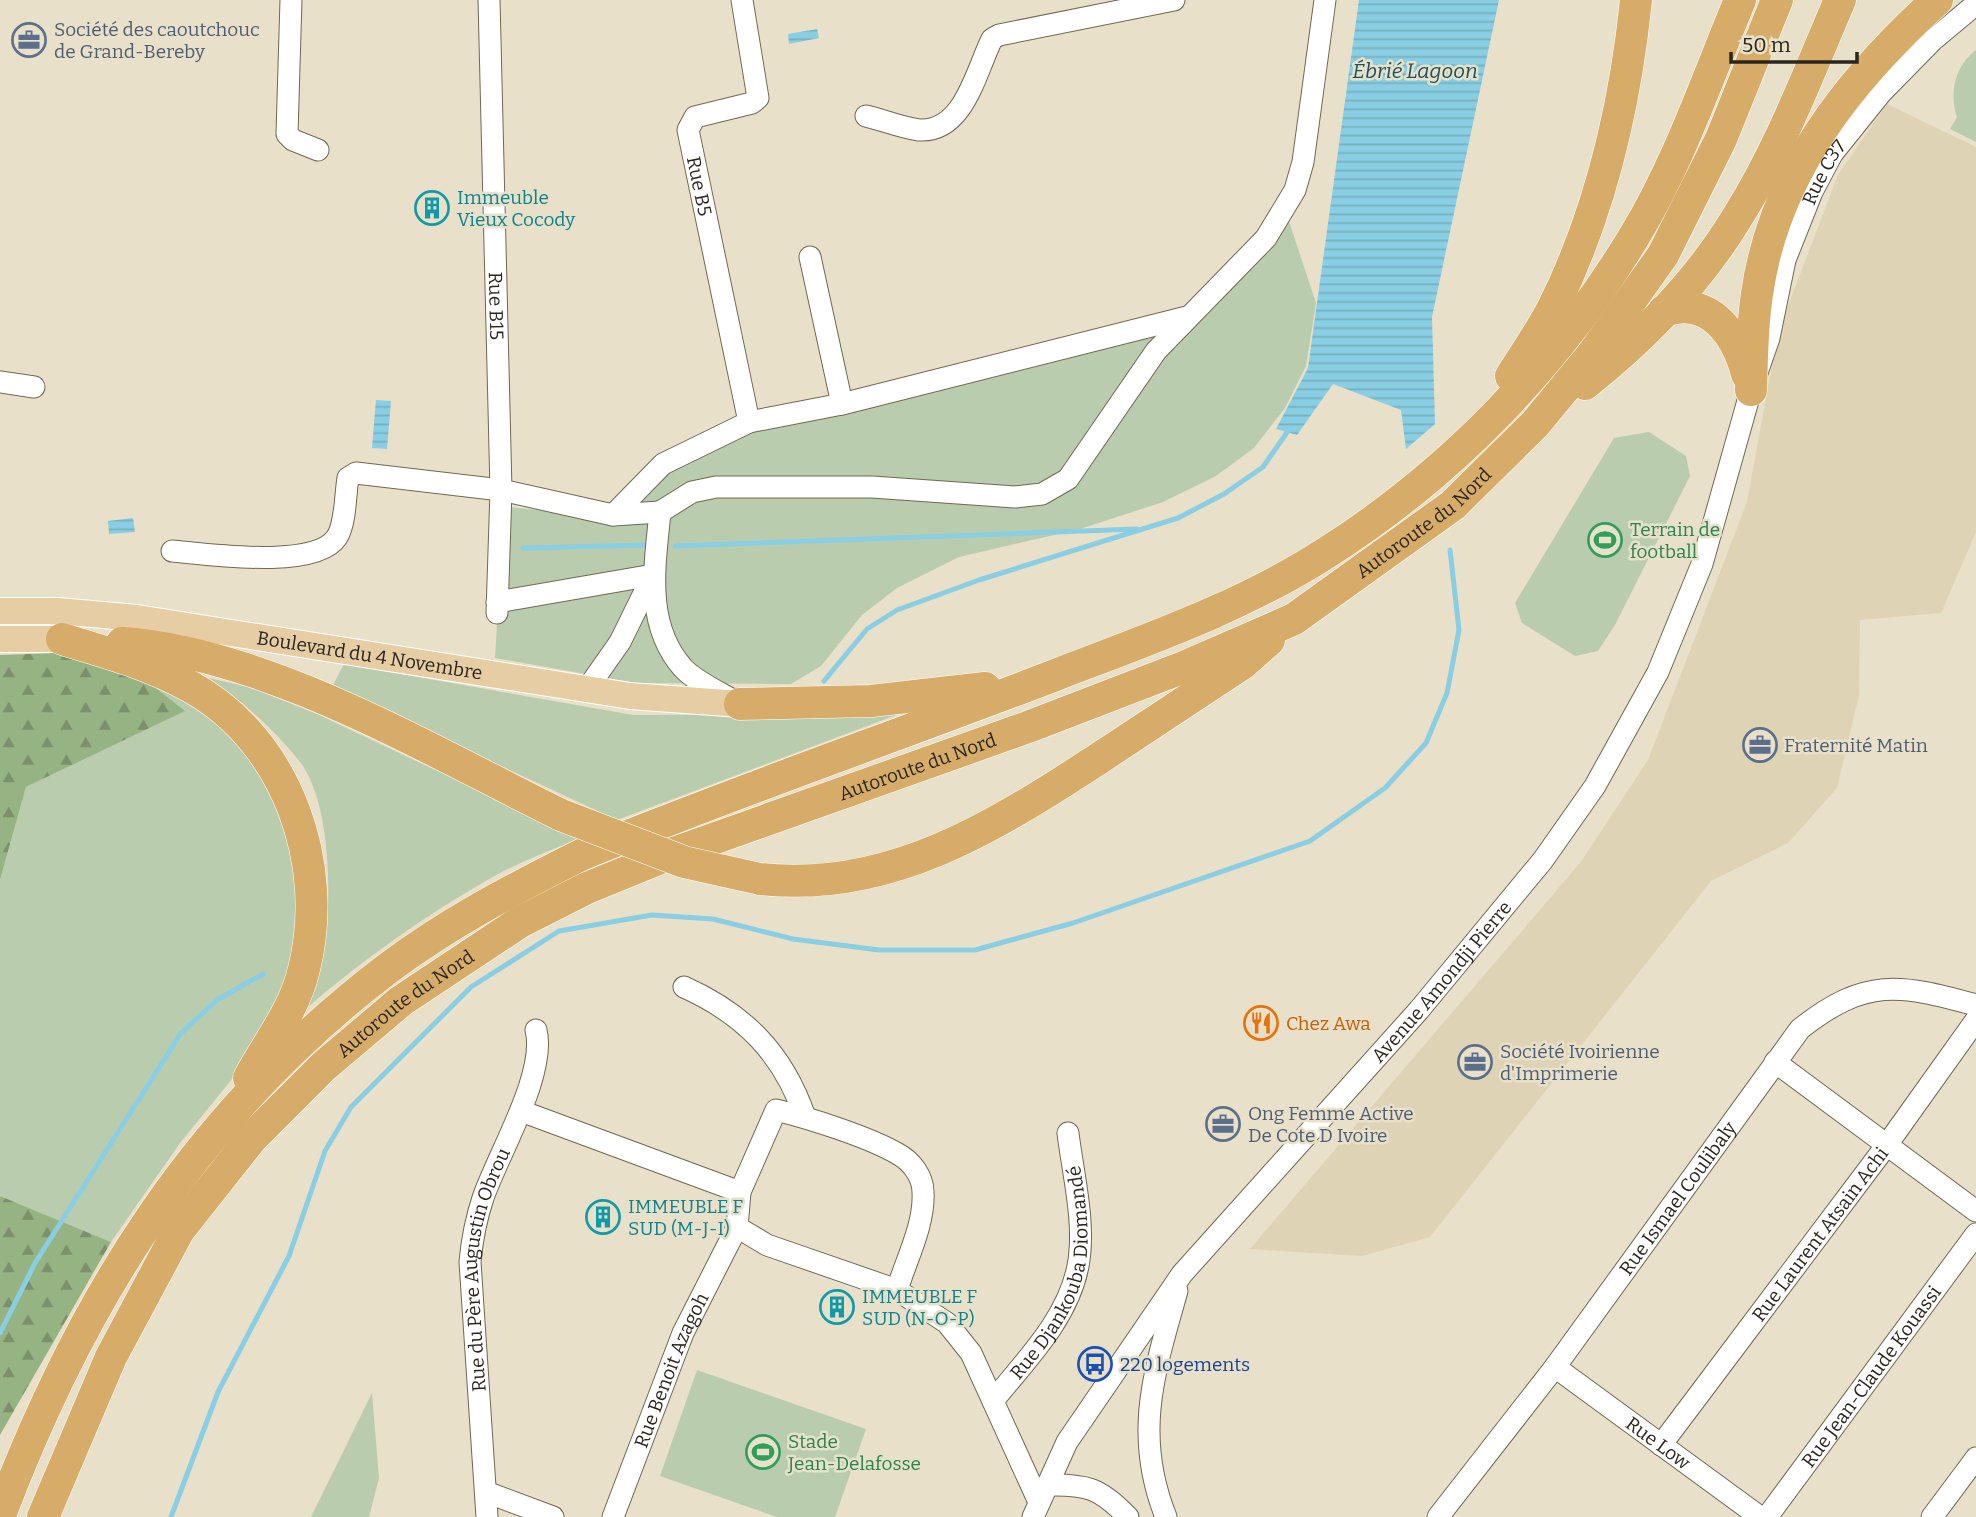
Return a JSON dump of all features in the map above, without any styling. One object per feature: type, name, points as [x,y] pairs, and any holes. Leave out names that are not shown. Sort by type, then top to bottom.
[{"type":"highway","points":[[1477,433],[1552,310],[1584,240],[1618,123],[1630,60],[1636,0]]},
{"type":"highway","points":[[1687,129],[1719,0]]},
{"type":"highway","name":"Autoroute du Nord","points":[[0,1515],[47,1400],[115,1270],[152,1213],[232,1111],[303,1040],[388,969],[507,892],[583,854],[666,820],[1176,629],[1277,582],[1375,520],[1435,473],[1477,433],[1531,376],[1601,286],[1655,197],[1687,129],[1740,0]]},
{"type":"highway","name":"Autoroute du Nord","points":[[43,1517],[111,1357],[179,1230],[251,1139],[324,1066],[401,1001],[520,922],[587,888],[668,855],[1028,727],[1184,667],[1294,619],[1453,505],[1535,424],[1591,355],[1663,254],[1721,138],[1777,0]]},
{"type":"highway","points":[[1535,424],[1606,367],[1700,271],[1739,215],[1768,162],[1840,0]]},
{"type":"highway","points":[[1751,390],[1757,290],[1786,193],[1811,145],[1839,103],[1898,36],[1937,0]]},
{"type":"highway","points":[[1664,310],[1680,305],[1694,306],[1712,315],[1735,346],[1745,365],[1751,390]]},
{"type":"highway","points":[[62,639],[133,644],[256,673],[323,698],[561,815],[684,862],[760,879],[825,881],[860,876],[938,853],[1045,793],[1155,722],[1242,664],[1294,619]]},
{"type":"highway","points":[[62,639],[154,669],[218,705],[262,752],[284,786],[300,824],[312,900],[304,971],[284,1019],[232,1111]]},
{"type":"highway","points":[[740,704],[871,701],[1042,681]]},
{"type":"main road","name":"Boulevard du 4 Novembre","points":[[0,611],[58,611],[137,618],[630,696],[740,704]]},
{"type":"main road","points":[[0,639],[62,639]]},
{"type":"street","points":[[291,0],[287,134],[293,140],[318,150]]},
{"type":"street","name":"Rue B15","points":[[489,0],[501,490],[497,608],[653,575]]},
{"type":"street","name":"Rue B5","points":[[742,0],[758,98],[752,103],[695,117],[688,130],[749,422]]},
{"type":"street","points":[[866,116],[918,130],[935,129],[951,119],[964,102],[992,39],[999,35],[1174,0]]},
{"type":"street","points":[[173,551],[269,558],[310,553],[331,544],[339,536],[348,478],[356,473],[501,490],[613,514],[660,512],[692,492],[716,487],[872,487],[1016,497],[1041,494],[1068,479],[1085,458],[1132,382],[1187,317],[1266,238],[1295,190],[1303,162],[1325,0]]},
{"type":"street","name":"Rue C37","points":[[1751,390],[1769,338],[1785,260],[1812,192],[1832,154],[1905,66],[1976,4]]},
{"type":"street","points":[[810,257],[842,404]]},
{"type":"street","points":[[613,514],[663,464],[749,422],[842,404],[1187,317]]},
{"type":"street","points":[[0,382],[34,387]]},
{"type":"street","name":"Avenue Amondji Pierre","points":[[1039,1501],[1067,1442],[1182,1274],[1419,1010],[1544,860],[1573,820],[1621,741],[1658,672],[1681,618],[1702,564],[1751,390]]},
{"type":"street","points":[[660,512],[653,575],[656,607],[668,647],[685,670],[740,704]]},
{"type":"street","points":[[587,689],[620,642],[653,575]]},
{"type":"street","points":[[684,987],[719,1003],[747,1024],[794,1086],[805,1116]]},
{"type":"street","name":"Rue Ismael Coulibaly","points":[[1445,1515],[1800,1030],[1826,1009],[1854,995],[1882,989],[1916,989],[1976,1005]]},
{"type":"street","name":"Rue Laurent Atsain Achi","points":[[1661,1445],[1886,1146],[1976,1020]]},
{"type":"street","name":"Rue du Père Augustin Obrou","points":[[488,1517],[471,1241],[483,1197],[521,1111],[539,1044],[536,1030]]},
{"type":"street","points":[[1775,1062],[1976,1211]]},
{"type":"street","points":[[897,1290],[922,1212],[924,1189],[915,1168],[898,1154],[805,1116],[776,1110],[740,1192],[737,1227],[766,1245],[897,1290],[947,1323],[962,1338],[1039,1501],[1091,1488],[1108,1496],[1128,1517]]},
{"type":"street","points":[[521,1111],[740,1192]]},
{"type":"street","name":"Rue Djankouba Diomandé","points":[[993,1401],[1044,1338],[1072,1290],[1078,1266],[1080,1238],[1068,1133]]},
{"type":"street","name":"Rue Benoit Azagoh","points":[[613,1517],[683,1333],[737,1227]]},
{"type":"street","name":"Rue Jean-Claude Kouassi","points":[[1766,1517],[1976,1234]]},
{"type":"street","points":[[1166,1517],[1152,1475],[1147,1434],[1149,1399],[1182,1274]]},
{"type":"street","name":"Rue Low","points":[[1555,1367],[1760,1517]]},
{"type":"street","points":[[1932,1517],[1976,1458]]},
{"type":"street","points":[[486,1492],[552,1517]]},
{"type":"shaded area","points":[[1887,104],[1976,147],[1976,532],[1941,613],[1860,620],[1859,695],[1837,788],[1788,843],[1711,881],[1430,1237],[1362,1256],[1250,1249],[1580,863],[1648,760],[1747,502],[1778,332],[1838,175]]},
{"type":"green space","points":[[1976,50],[1976,142],[1950,129],[1957,117],[1954,98],[1956,80],[1963,64]]},
{"type":"green space","points":[[1283,203],[1316,303],[1306,366],[1285,408],[1254,448],[1216,476],[1163,502],[1080,529],[959,557],[897,588],[862,615],[821,666],[791,684],[636,683],[495,658],[504,507],[608,516],[663,473],[740,435],[919,396],[1176,318]]},
{"type":"green space","name":"Terrain de football","points":[[1649,432],[1686,456],[1690,476],[1615,625],[1598,651],[1575,656],[1522,623],[1515,603],[1614,438]]},
{"type":"green space","points":[[56,653],[147,681],[185,711],[26,787],[0,880],[0,655]]},
{"type":"green space","points":[[344,664],[633,715],[899,714],[617,820],[332,687]]},
{"type":"green space","points":[[204,677],[249,687],[317,714],[579,838],[502,872],[442,908],[347,974],[303,1011],[321,966],[325,944],[327,861],[319,805],[311,781],[290,750],[243,704]]},
{"type":"green space","points":[[147,681],[218,718],[270,784],[300,865],[293,969],[245,1063],[180,1143],[111,1242],[0,1196],[0,880],[26,787],[184,711]]},
{"type":"green space","points":[[0,1196],[111,1242],[0,1435]]},
{"type":"green space","name":"Stade Jean-Delafosse","points":[[697,1370],[866,1429],[835,1517],[777,1517],[660,1476]]},
{"type":"green space","points":[[372,1393],[379,1478],[369,1517],[311,1517]]},
{"type":"water","name":"Ébrié Lagoon","points":[[1359,0],[1499,0],[1432,317],[1435,424],[1406,449],[1401,410],[1333,384],[1297,435],[1276,429],[1308,368]]},
{"type":"water","points":[[817,29],[819,38],[789,44],[788,34]]},
{"type":"water","points":[[376,400],[391,401],[387,449],[372,448]]},
{"type":"water","points":[[133,518],[135,532],[109,534],[108,521]]},
{"type":"waterway","points":[[824,681],[867,629],[897,610],[979,580],[1178,518],[1224,494],[1263,467],[1290,428]]},
{"type":"waterway","points":[[675,546],[1137,529]]},
{"type":"waterway","points":[[523,548],[645,545]]},
{"type":"waterway","points":[[171,1517],[218,1392],[289,1256],[325,1151],[351,1107],[471,987],[559,931],[652,915],[713,919],[793,939],[879,950],[975,950],[1073,923],[1310,841],[1385,788],[1426,743],[1447,693],[1459,630],[1450,550]]},
{"type":"waterway","points":[[0,1333],[35,1263],[181,1033],[217,1000],[263,974]]},
{"type":"place","name":"Société des caoutchouc de Grand-Bereby","points":[[29,40]]},
{"type":"place","name":"Immeuble Vieux Cocody","points":[[432,208]]},
{"type":"place","name":"Terrain de football","points":[[1605,540]]},
{"type":"place","name":"Fraternité Matin","points":[[1760,745]]},
{"type":"place","name":"Chez Awa","points":[[1261,1023]]},
{"type":"place","name":"Société Ivoirienne d'Imprimerie","points":[[1475,1062]]},
{"type":"place","name":"Ong Femme Active De Cote D Ivoire","points":[[1223,1124]]},
{"type":"place","name":"IMMEUBLE F SUD (M-J-I)","points":[[603,1217]]},
{"type":"place","name":"IMMEUBLE F SUD (N-O-P)","points":[[837,1307]]},
{"type":"place","name":"220 logements","points":[[1095,1364]]},
{"type":"place","name":"Stade Jean-Delafosse","points":[[763,1452]]}]
